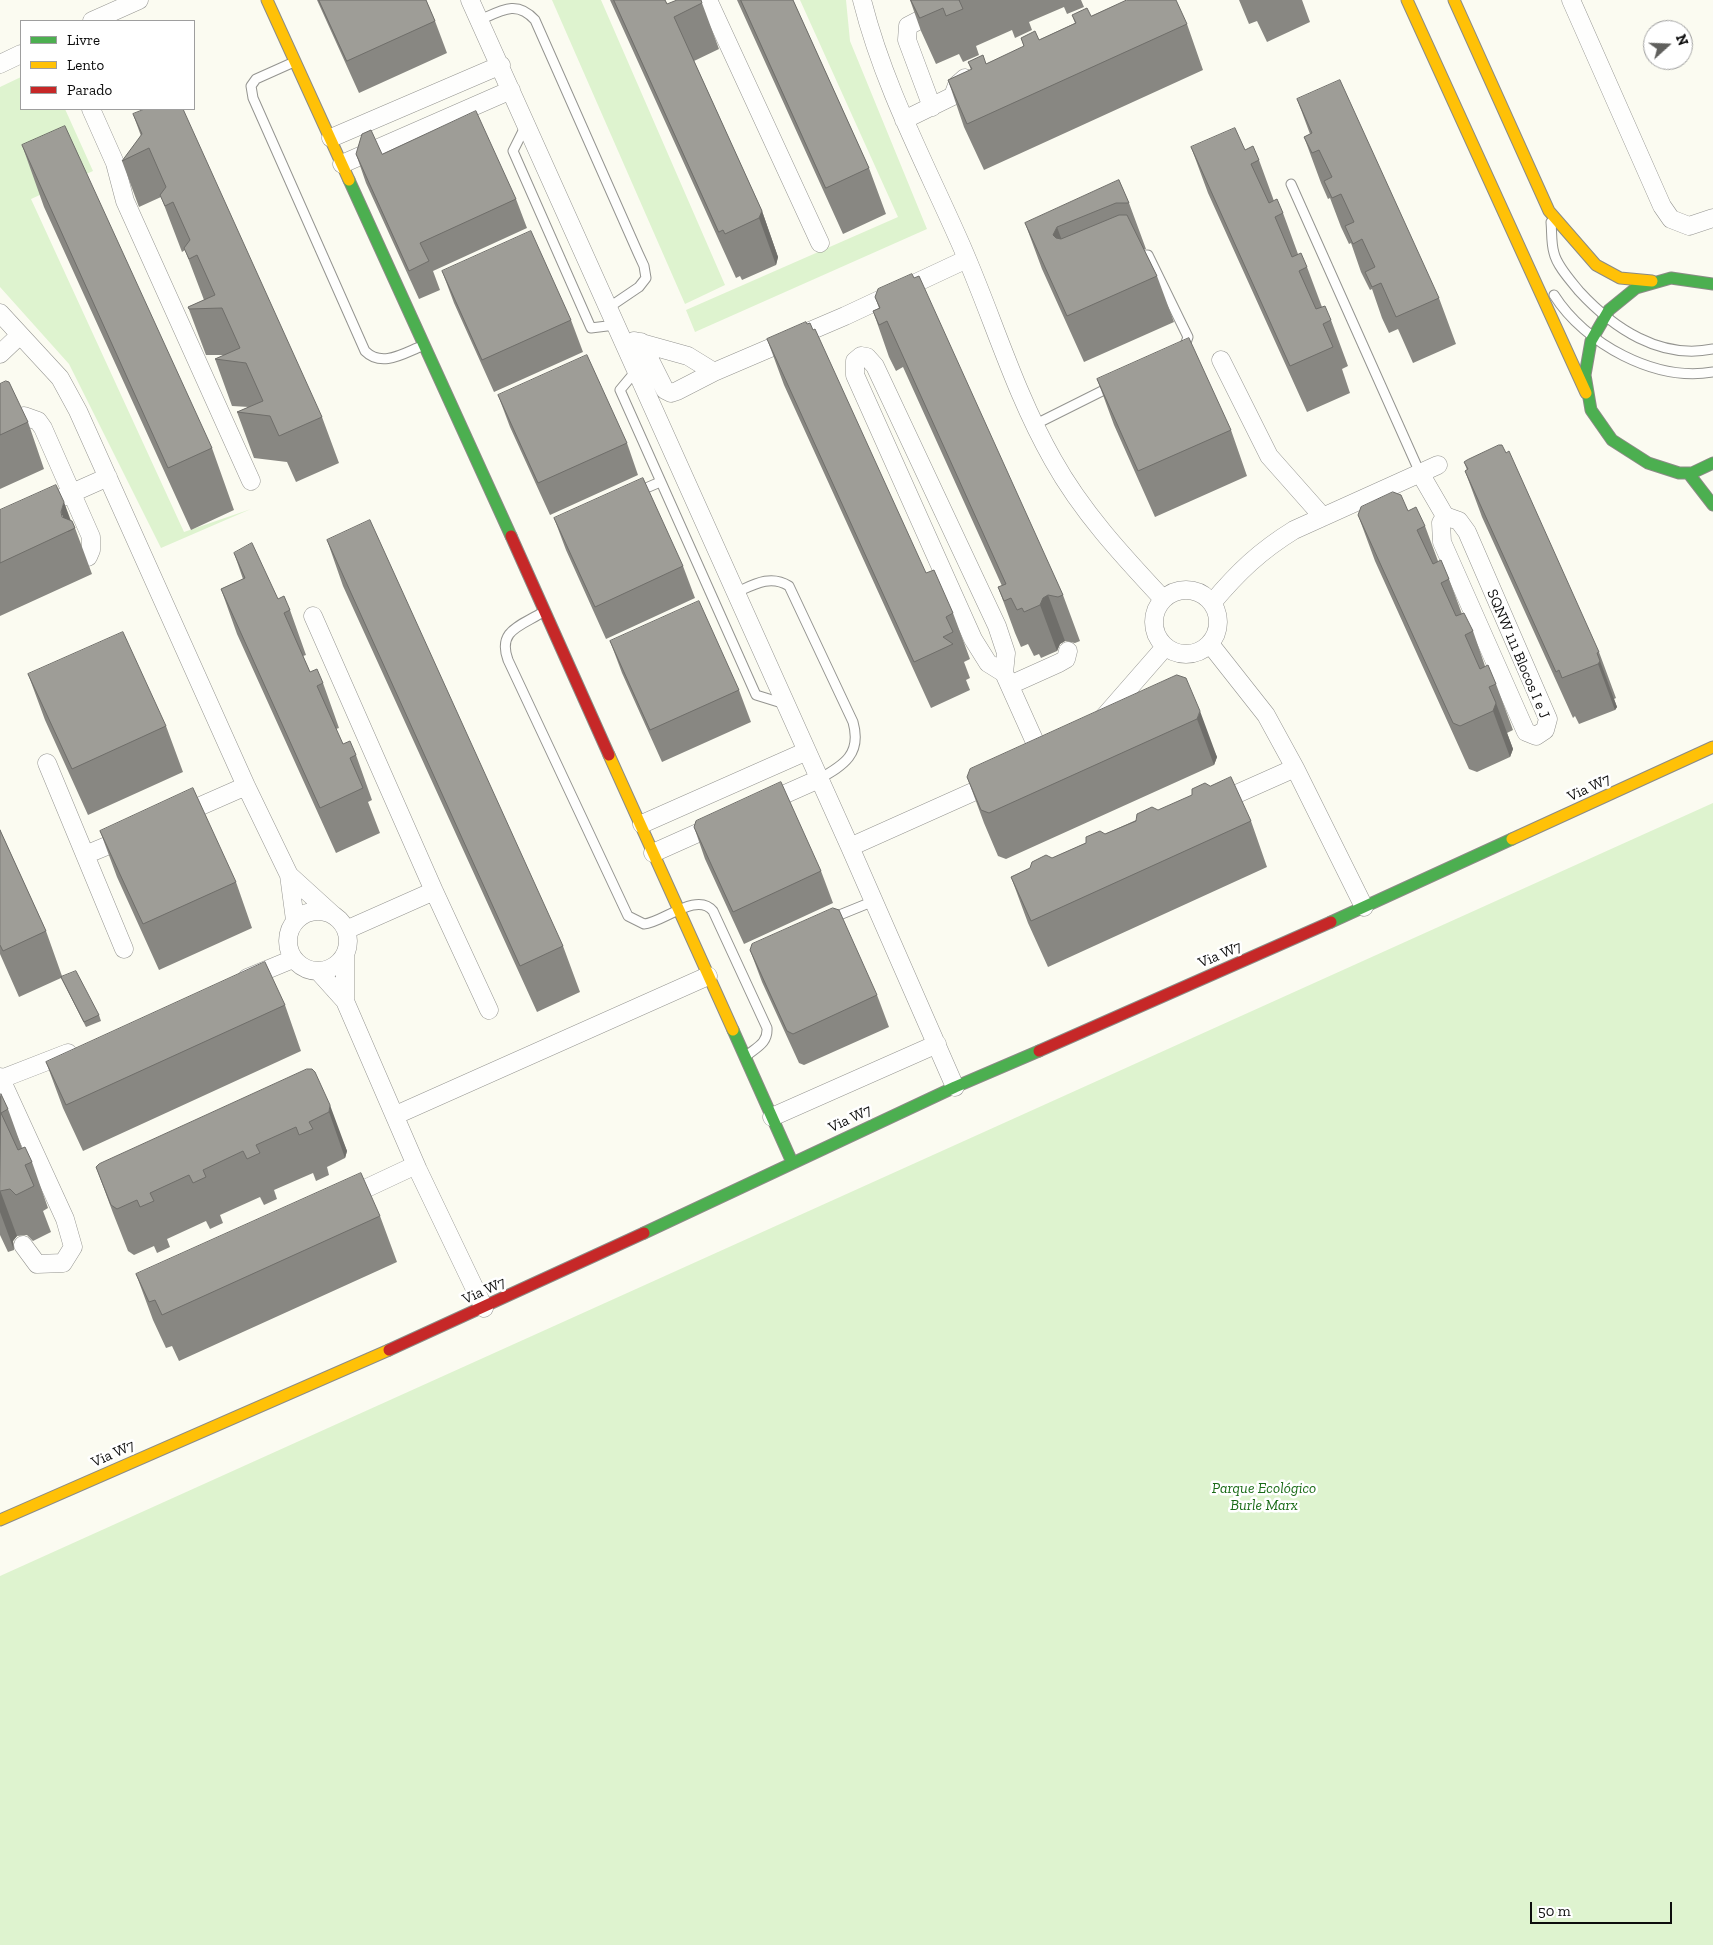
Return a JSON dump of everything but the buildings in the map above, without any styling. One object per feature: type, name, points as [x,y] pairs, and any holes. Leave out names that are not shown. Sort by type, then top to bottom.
[{"type":"street","points":[[94,20],[140,0]]},
{"type":"street","points":[[267,0],[296,60],[642,824],[653,853],[792,1162]]},
{"type":"street","points":[[470,0],[501,65],[618,332],[850,847],[955,1087]]},
{"type":"street","points":[[708,0],[820,244]]},
{"type":"street","points":[[862,0],[871,37],[904,120],[967,259],[1034,425],[1074,494],[1125,559],[1163,599]]},
{"type":"street","points":[[932,107],[907,40],[908,26],[958,0]]},
{"type":"street","points":[[1408,0],[1601,429],[1629,455],[1664,469],[1689,474],[1713,463]]},
{"type":"street","points":[[1454,0],[1549,211],[1596,265],[1620,278],[1654,281],[1683,278],[1713,284]]},
{"type":"street","points":[[1570,0],[1662,206],[1671,219],[1688,226],[1713,218]]},
{"type":"street","points":[[0,64],[20,54]]},
{"type":"street","points":[[331,138],[501,65]]},
{"type":"street","points":[[904,120],[954,96],[957,85],[963,79],[981,70]]},
{"type":"street","points":[[342,164],[511,90]]},
{"type":"street","points":[[954,96],[965,101],[972,99]]},
{"type":"street","points":[[91,110],[115,163],[125,201],[251,480]]},
{"type":"street","points":[[641,342],[665,390],[677,392],[714,372],[845,316],[967,259]]},
{"type":"street","points":[[1586,393],[1584,364],[1592,335],[1604,315],[1626,294],[1654,281]]},
{"type":"street","points":[[0,313],[19,336],[60,378],[108,477],[246,786],[289,875],[295,920],[288,939],[293,959],[308,970],[318,971],[335,966],[345,954]]},
{"type":"street","points":[[618,332],[641,342],[688,356],[714,372]]},
{"type":"street","points":[[0,354],[19,336]]},
{"type":"street","points":[[1007,679],[1006,653],[986,600],[875,366],[867,357],[861,356],[854,361],[855,375],[960,613],[988,663],[1007,679],[1050,756],[1026,768]]},
{"type":"street","points":[[1221,360],[1269,456],[1323,517]]},
{"type":"street","points":[[24,416],[38,421],[43,428],[91,537],[91,550],[88,557]]},
{"type":"street","points":[[1212,603],[1253,557],[1294,530],[1438,465]]},
{"type":"street","points":[[1420,473],[1445,516]]},
{"type":"street","points":[[1689,474],[1713,505]]},
{"type":"street","points":[[48,503],[108,477]]},
{"type":"street","name":"SQNW 111 Blocos I e J","points":[[1445,516],[1458,521],[1467,532],[1548,719],[1545,730],[1536,736],[1526,732],[1442,542],[1441,523],[1445,516]]},
{"type":"street","points":[[1179,590],[1188,590],[1206,596],[1212,603],[1216,611],[1218,628],[1210,644],[1196,653],[1180,654],[1165,647],[1158,639],[1154,624],[1157,608],[1163,599],[1179,590]]},
{"type":"street","points":[[313,616],[434,891],[489,1010]]},
{"type":"street","points":[[1210,644],[1266,715],[1295,768],[1364,907]]},
{"type":"street","points":[[1094,727],[1132,688],[1165,647]]},
{"type":"street","points":[[1007,679],[1059,663],[1066,659],[1068,651]]},
{"type":"street","name":"Via W7","points":[[0,1520],[484,1308],[955,1087],[1364,907],[1713,747]]},
{"type":"street","points":[[642,824],[807,751]]},
{"type":"street","points":[[47,763],[124,949]]},
{"type":"street","points":[[1217,803],[1295,768]]},
{"type":"street","points":[[850,847],[1008,776]]},
{"type":"street","points":[[749,810],[819,779]]},
{"type":"street","points":[[166,821],[246,786]]},
{"type":"street","points":[[653,853],[732,818]]},
{"type":"street","points":[[85,856],[138,832]]},
{"type":"street","points":[[289,875],[341,921],[346,930],[348,938],[345,954],[345,1001]]},
{"type":"street","points":[[346,930],[434,891]]},
{"type":"street","points":[[295,920],[313,911],[323,911],[333,915]]},
{"type":"street","points":[[230,985],[293,959]]},
{"type":"street","points":[[318,971],[345,1001],[396,1115],[416,1165],[484,1308]]},
{"type":"street","points":[[396,1115],[708,976]]},
{"type":"street","points":[[772,1117],[937,1044]]},
{"type":"street","points":[[23,1245],[37,1264],[63,1263],[73,1247],[65,1219],[0,1078],[84,1046]]},
{"type":"street","points":[[348,1196],[416,1165]]},
{"type":"lane","points":[[480,20],[513,6],[522,7],[535,20],[644,266],[646,278],[639,287],[608,308]]},
{"type":"lane","points":[[296,60],[256,79],[252,86],[253,98],[361,342],[370,356],[389,360],[424,345]]},
{"type":"lane","points":[[526,125],[513,150],[591,328],[618,332]]},
{"type":"lane","points":[[1291,184],[1420,473]]},
{"type":"lane","points":[[1549,211],[1554,254],[1572,282],[1604,315],[1626,332],[1656,346],[1685,350],[1713,349]]},
{"type":"lane","points":[[1127,259],[1135,255],[1148,255],[1188,337],[1186,347],[1178,351]]},
{"type":"lane","points":[[1524,261],[1540,274],[1559,303],[1592,335],[1617,352],[1649,366],[1681,374],[1713,372]]},
{"type":"lane","points":[[636,372],[620,390],[660,482],[756,695],[785,704]]},
{"type":"lane","points":[[1034,425],[1123,380]]},
{"type":"lane","points":[[624,498],[660,482]]},
{"type":"lane","points":[[735,593],[769,580],[780,580],[789,586],[848,714],[857,736],[854,748],[838,768],[819,779]]},
{"type":"lane","points":[[545,611],[511,632],[505,639],[504,649],[508,660],[628,916],[637,922],[650,924],[678,909],[699,904],[710,907],[713,911],[767,1028],[768,1036],[763,1043],[745,1056]]},
{"type":"lane","points":[[820,923],[874,901]]},
{"type":"green space","points":[[552,0],[601,0],[725,285],[685,304]]},
{"type":"green space","points":[[800,0],[846,0],[850,41],[927,229],[695,332],[686,310],[898,217]]},
{"type":"green space","points":[[20,77],[20,110],[65,110],[93,171],[31,199],[184,532],[251,509],[161,548],[69,364],[0,287],[0,87]]},
{"type":"green space","name":"Parque Ecológico Burle Marx","points":[[1713,803],[1713,1945],[0,1945],[0,1576]]},
{"type":"traffic: fast","points":[[349,180],[511,536]]},
{"type":"traffic: fast","points":[[1713,284],[1671,278],[1636,288],[1609,310],[1591,341],[1585,375],[1591,410],[1612,440],[1648,463],[1679,473],[1692,473],[1713,463]]},
{"type":"traffic: fast","points":[[1689,474],[1713,505]]},
{"type":"traffic: fast","points":[[1331,922],[1512,839]]},
{"type":"traffic: fast","points":[[733,1030],[792,1162]]},
{"type":"traffic: fast","points":[[644,1233],[955,1087],[1039,1051]]},
{"type":"traffic: slow","points":[[267,0],[349,180]]},
{"type":"traffic: slow","points":[[1407,0],[1586,393]]},
{"type":"traffic: slow","points":[[1454,0],[1549,211],[1596,265],[1620,278],[1652,281]]},
{"type":"traffic: slow","points":[[1512,839],[1713,747]]},
{"type":"traffic: slow","points":[[609,755],[733,1030]]},
{"type":"traffic: slow","points":[[0,1520],[389,1350]]},
{"type":"traffic: jam","points":[[511,536],[609,755]]},
{"type":"traffic: jam","points":[[1039,1051],[1331,922]]},
{"type":"traffic: jam","points":[[389,1350],[644,1233]]}]
